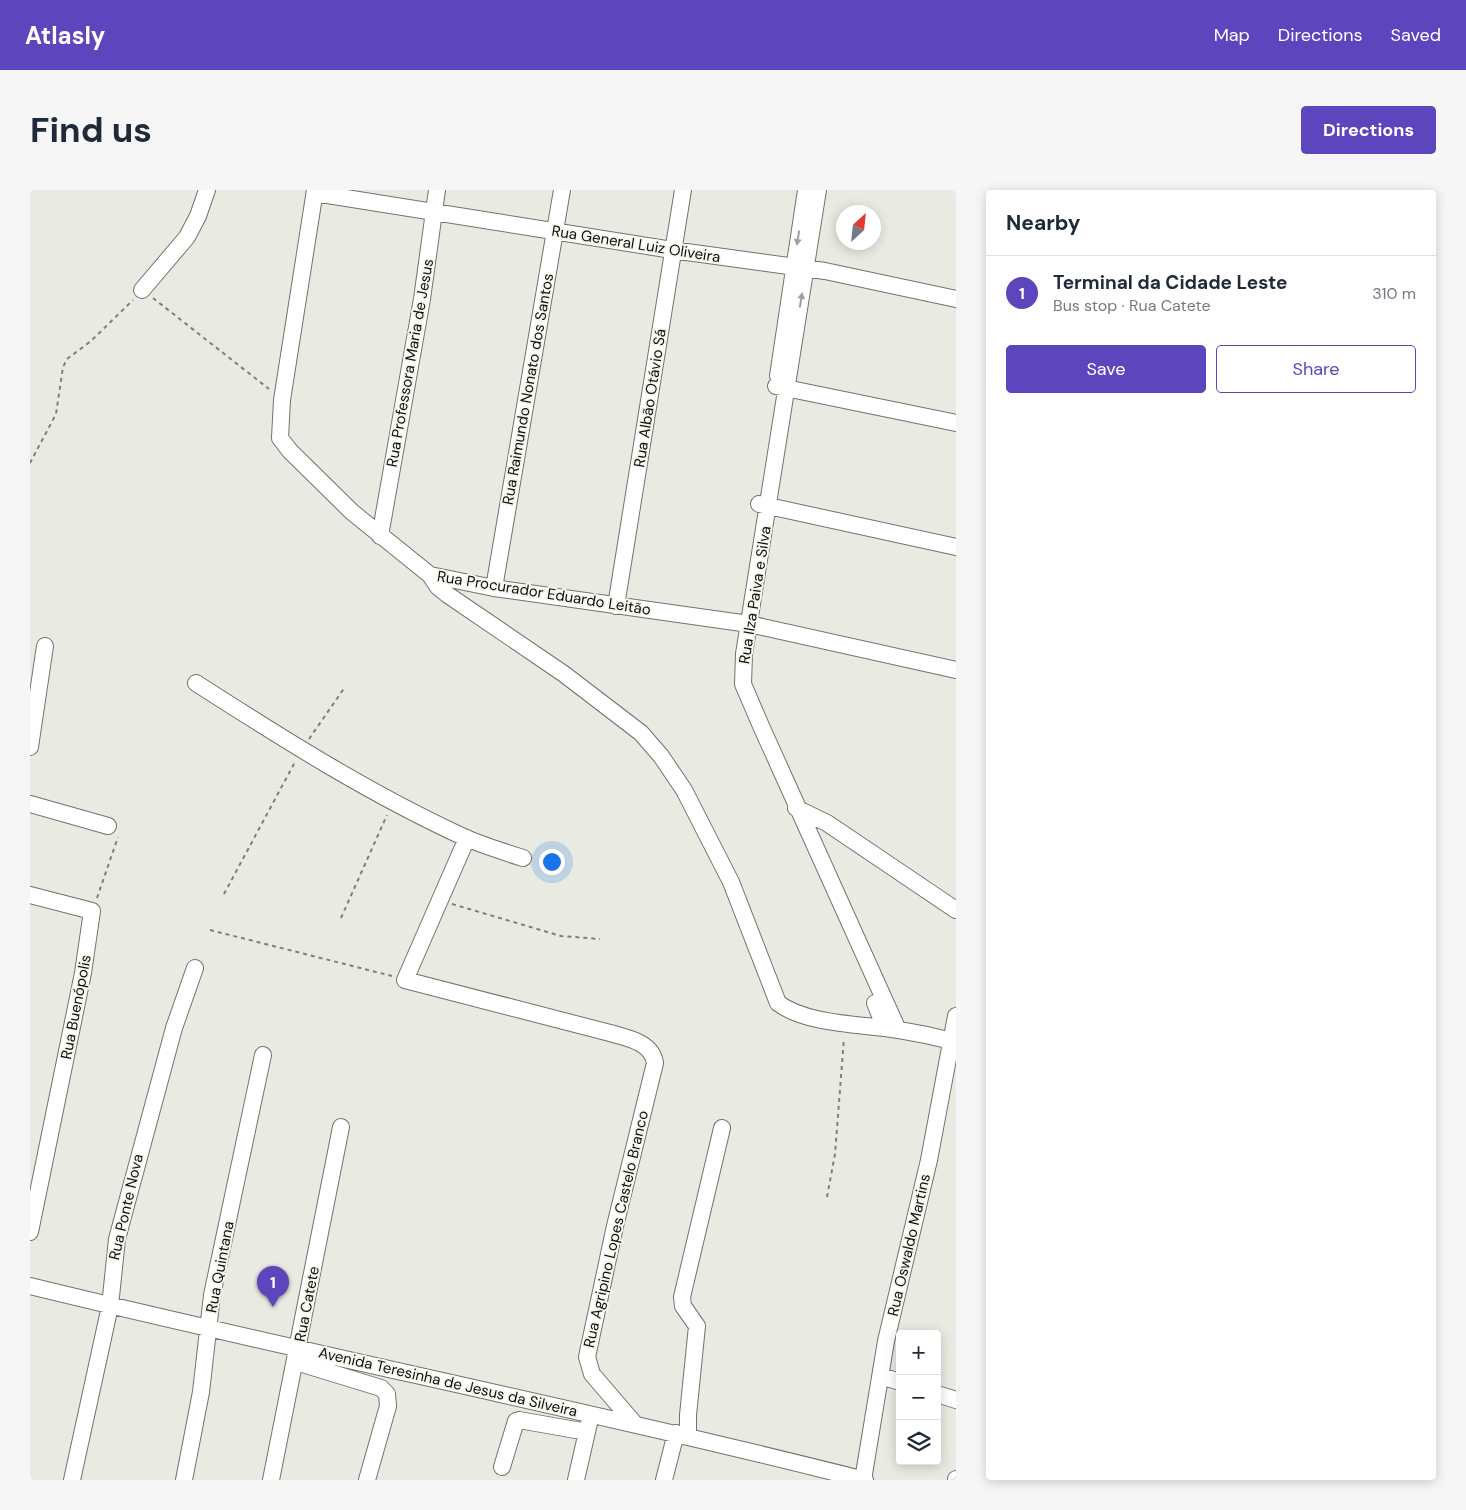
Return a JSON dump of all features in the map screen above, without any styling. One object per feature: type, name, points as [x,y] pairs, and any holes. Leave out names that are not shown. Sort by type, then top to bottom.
[{"type":"street","points":[[142,290],[187,237],[198,216],[207,190]]},
{"type":"street","name":"Rua Professora Maria de Jesus","points":[[380,536],[422,299],[437,190]]},
{"type":"street","name":"Rua Raimundo Nonato dos Santos","points":[[494,588],[562,190]]},
{"type":"street","name":"Rua Albão Otávio Sá","points":[[616,606],[683,190]]},
{"type":"street","name":"Rua Ilza Paiva e Silva","points":[[800,269],[806,190]]},
{"type":"street","name":"Rua Ilza Paiva e Silva","points":[[818,190],[800,269],[745,624],[735,665],[736,688],[794,807],[892,1029]]},
{"type":"street","name":"Rua General Luiz Oliveira","points":[[315,192],[433,213],[842,274],[956,299]]},
{"type":"street","name":"Rua Procurador Eduardo Leitão","points":[[315,192],[282,400],[279,432],[282,442],[331,493],[380,536],[430,575],[494,588],[745,624],[956,670]]},
{"type":"street","points":[[782,386],[956,423]]},
{"type":"street","points":[[764,504],[956,547]]},
{"type":"street","points":[[430,575],[448,595],[564,674],[641,733],[676,776],[731,882],[778,1002],[797,1013],[954,1041]]},
{"type":"street","points":[[30,747],[45,646]]},
{"type":"street","points":[[196,683],[302,750],[393,801],[467,838],[523,858]]},
{"type":"street","points":[[30,804],[70,817],[108,826]]},
{"type":"street","points":[[794,807],[827,823],[956,910]]},
{"type":"street","points":[[405,980],[467,838]]},
{"type":"street","points":[[30,895],[92,911]]},
{"type":"street","name":"Rua Buenópolis","points":[[30,1232],[83,973],[92,911]]},
{"type":"street","name":"Rua Ponte Nova","points":[[72,1480],[110,1306],[112,1265],[122,1217],[174,1028],[195,968]]},
{"type":"street","name":"Rua Agripino Lopes Castelo Branco","points":[[405,980],[610,1033],[638,1042],[650,1050],[655,1062],[615,1226],[587,1358],[592,1374],[634,1423]]},
{"type":"street","name":"Rua Oswaldo Martins","points":[[863,1480],[886,1342],[929,1160],[954,1041],[956,1016]]},
{"type":"street","name":"Rua Quintana","points":[[184,1480],[201,1392],[212,1295],[263,1056]]},
{"type":"street","name":"Rua Catete","points":[[271,1480],[341,1127]]},
{"type":"street","points":[[664,1480],[688,1415],[697,1326],[683,1306],[682,1297],[722,1128]]},
{"type":"street","name":"Avenida Teresinha de Jesus da Silveira","points":[[30,1286],[209,1328],[297,1355],[398,1372],[634,1423],[682,1435],[804,1473],[863,1480]]},
{"type":"street","points":[[297,1355],[376,1387],[387,1394],[388,1406],[367,1480]]},
{"type":"street","points":[[880,1376],[896,1381]]},
{"type":"street","points":[[941,1395],[956,1400]]},
{"type":"street","points":[[576,1480],[592,1414]]},
{"type":"street","points":[[502,1467],[516,1421],[587,1432]]},
{"type":"path","points":[[30,463],[56,414],[63,367],[68,359],[91,341],[142,290],[282,400]]},
{"type":"path","points":[[224,894],[302,750],[345,687]]},
{"type":"path","points":[[341,918],[393,801]]},
{"type":"path","points":[[92,911],[118,839],[114,830],[108,826]]},
{"type":"path","points":[[441,899],[477,913],[561,936],[600,939]]},
{"type":"path","points":[[210,930],[360,966],[405,980]]},
{"type":"path","points":[[827,1198],[834,1154],[846,1023]]},
{"type":"place","name":"Terminal da Cidade Leste","points":[[273,1307]]}]
